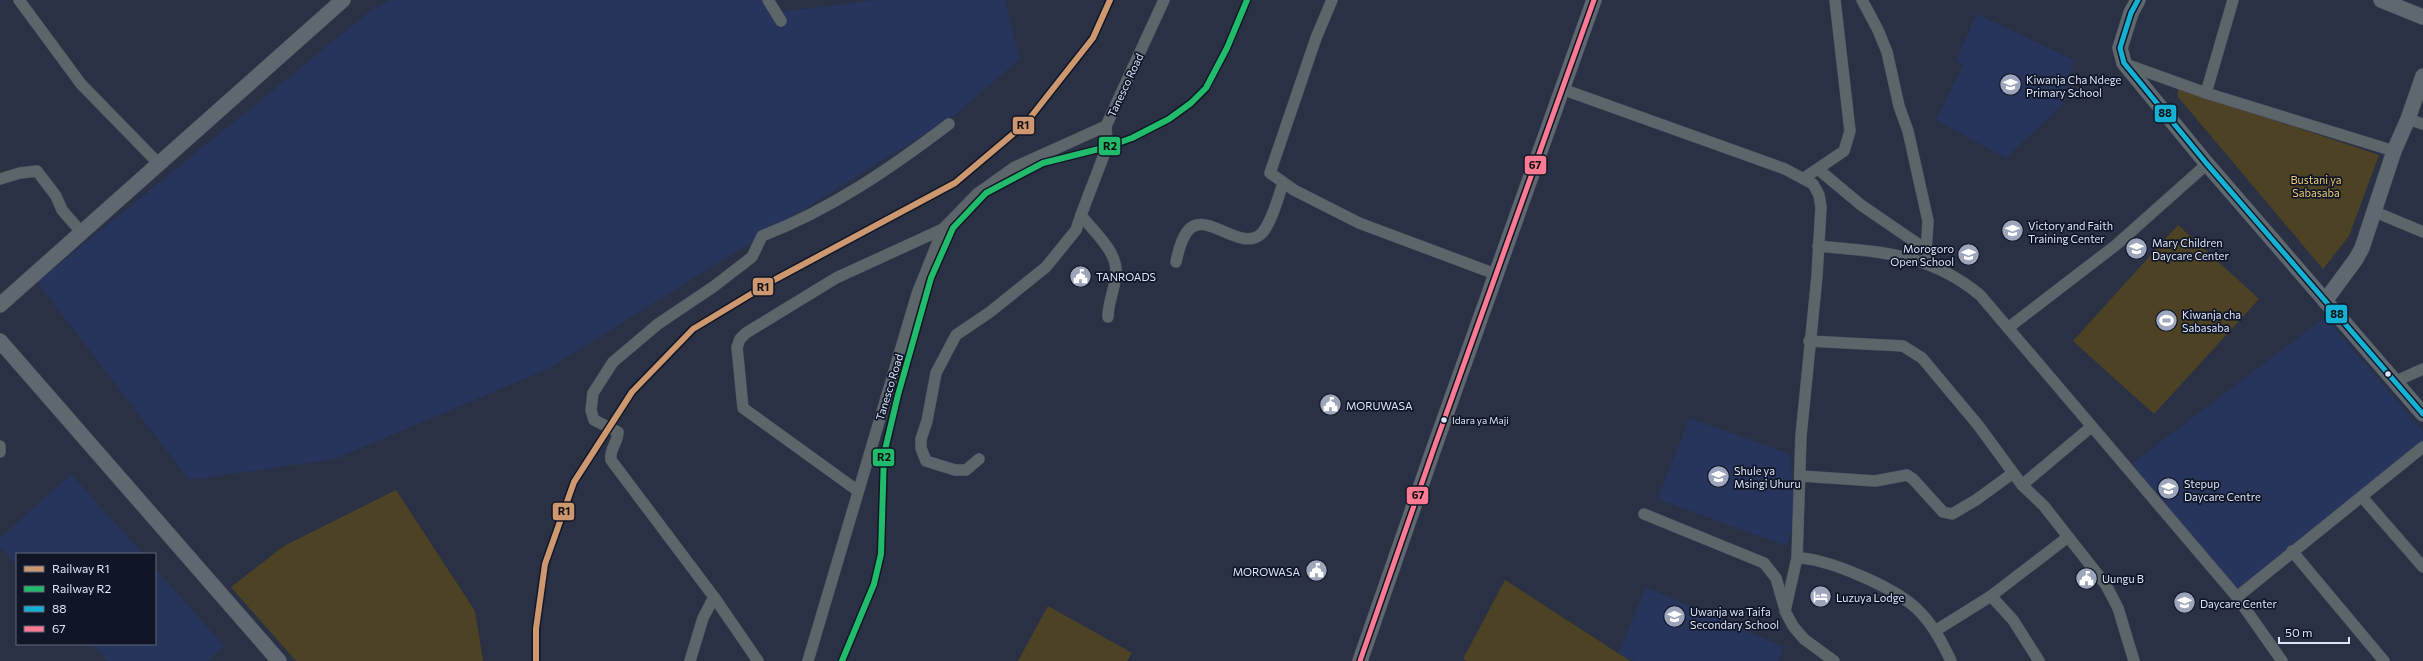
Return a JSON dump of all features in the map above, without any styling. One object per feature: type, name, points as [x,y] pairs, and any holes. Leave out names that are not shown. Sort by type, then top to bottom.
[{"type":"street","points":[[19,0],[86,89],[159,164]]},
{"type":"street","points":[[0,305],[343,0]]},
{"type":"street","points":[[768,0],[781,21]]},
{"type":"street","name":"Tanesco Road","points":[[808,661],[917,294],[943,229],[976,194],[1015,168],[1106,126],[1164,0]]},
{"type":"street","points":[[1332,0],[1270,173],[1283,184],[1359,223],[1498,275]]},
{"type":"street","points":[[1360,661],[1434,448],[1498,275],[1594,0]]},
{"type":"street","points":[[1804,178],[1844,151],[1850,132],[1835,0]]},
{"type":"street","points":[[1862,0],[1878,30],[1887,52],[1899,106],[1908,131],[1928,221],[1926,252]]},
{"type":"street","points":[[2138,0],[2131,13],[2120,48],[2124,64],[2207,164],[2423,414]]},
{"type":"street","points":[[2206,93],[2233,0]]},
{"type":"street","points":[[2381,0],[2423,17]]},
{"type":"street","points":[[2124,64],[2206,93],[2394,151]]},
{"type":"street","points":[[2325,301],[2357,257],[2394,151],[2408,119],[2423,76]]},
{"type":"street","points":[[1562,89],[1602,101],[1804,178],[1813,184],[1820,197],[1818,246],[1801,436],[1801,476],[1797,558],[1786,611]]},
{"type":"street","points":[[2408,119],[2423,124]]},
{"type":"street","points":[[758,661],[714,597],[612,460],[612,450],[618,438],[618,432],[594,420],[591,413],[596,386],[613,362],[658,324],[713,287],[752,257],[762,236],[828,207],[905,156],[949,124]]},
{"type":"street","points":[[979,459],[966,470],[954,470],[926,462],[921,448],[921,439],[927,421],[936,373],[956,335],[990,312],[1046,267],[1076,230],[1107,147],[1106,126]]},
{"type":"street","points":[[2008,328],[2116,246],[2207,164]]},
{"type":"street","points":[[1818,169],[1861,205],[1921,246],[1936,266]]},
{"type":"street","points":[[0,179],[20,173],[37,171],[56,196],[62,210],[82,233]]},
{"type":"street","points":[[1176,262],[1185,235],[1195,226],[1207,225],[1236,237],[1252,238],[1261,234],[1283,184]]},
{"type":"street","points":[[2373,211],[2423,232]]},
{"type":"street","points":[[1081,215],[1114,257],[1116,272],[1108,306],[1108,317]]},
{"type":"street","points":[[858,491],[743,408],[737,358],[740,339],[751,330],[836,278],[943,229]]},
{"type":"street","points":[[1818,246],[1897,255],[1936,266],[1957,278],[1980,295],[2237,597],[2277,659]]},
{"type":"street","points":[[0,341],[279,661]]},
{"type":"street","points":[[1809,341],[1872,343],[1902,346],[1911,350],[1922,358],[1937,375],[2022,485],[2044,506],[2068,538],[2093,566],[2113,596],[2134,661]]},
{"type":"street","points":[[2394,382],[2423,369]]},
{"type":"street","points":[[2022,485],[2091,427]]},
{"type":"street","points":[[0,446],[0,452]]},
{"type":"street","points":[[2237,597],[2292,551],[2362,497],[2423,447]]},
{"type":"street","points":[[1801,476],[1875,480],[1907,475],[1913,479],[1943,512],[1952,514],[1976,500],[2013,473]]},
{"type":"street","points":[[2362,497],[2423,567]]},
{"type":"street","points":[[1644,514],[1764,563],[1776,578],[1786,611],[1793,626],[1804,639],[1834,661]]},
{"type":"street","points":[[1935,631],[1991,596],[2068,538]]},
{"type":"street","points":[[2292,551],[2384,661]]},
{"type":"street","points":[[1797,558],[1810,558],[1824,562],[1859,576],[1895,594],[1916,608],[1935,631],[1951,661]]},
{"type":"street","points":[[1991,596],[2013,620],[2039,661]]},
{"type":"street","points":[[690,661],[703,618],[714,597]]},
{"type":"shaded area","points":[[389,0],[764,0],[773,13],[876,0],[1005,0],[1020,59],[955,115],[550,368],[335,459],[189,480],[37,282],[370,11]]},
{"type":"shaded area","name":"Kiwanja Cha Ndege Primary School","points":[[1977,14],[2074,60],[2062,105],[2006,158],[1936,120],[1963,65],[1956,60]]},
{"type":"shaded area","points":[[2325,317],[2423,431],[2423,441],[2237,591],[2130,465]]},
{"type":"shaded area","points":[[1690,418],[1790,454],[1795,519],[1787,546],[1657,499]]},
{"type":"shaded area","points":[[71,474],[142,553],[16,553],[16,564],[0,547],[0,538]]},
{"type":"shaded area","points":[[156,569],[224,646],[208,661],[107,661],[92,645],[156,645]]},
{"type":"shaded area","name":"Uwanja wa Taifa Secondary School","points":[[1646,587],[1784,647],[1778,661],[1634,661],[1618,654]]},
{"type":"green space","name":"Bustani ya Sabasaba","points":[[2178,88],[2379,155],[2349,236],[2323,269],[2178,97]]},
{"type":"green space","name":"Kiwanja cha Sabasaba","points":[[2178,225],[2259,299],[2154,414],[2073,341]]},
{"type":"green space","points":[[396,490],[475,611],[483,661],[296,661],[231,587],[284,546]]},
{"type":"green space","points":[[1505,580],[1630,661],[1467,661],[1463,659]]},
{"type":"green space","points":[[1048,606],[1132,653],[1127,661],[1018,661]]},
{"type":"rail line","name":"R1","points":[[536,661],[536,629],[545,564],[574,482],[632,392],[693,329],[776,279],[955,183],[1026,123],[1093,38],[1110,0]]},
{"type":"rail line","name":"R2","points":[[842,661],[874,584],[881,554],[884,454],[898,395],[931,278],[953,228],[986,193],[1043,163],[1107,147],[1132,138],[1169,119],[1191,103],[1206,88],[1227,48],[1247,0]]},
{"type":"transit line","name":"67","points":[[1360,661],[1434,448],[1594,0]]},
{"type":"transit line","name":"88","points":[[2138,0],[2131,13],[2120,48],[2124,63],[2207,164],[2423,414]]},
{"type":"place","name":"Kiwanja Cha Ndege Primary School","points":[[2010,85]]},
{"type":"place","name":"Victory and Faith Training Center","points":[[2013,231]]},
{"type":"place","name":"Mary Children Daycare Center","points":[[2137,248]]},
{"type":"place","name":"Morogoro Open School","points":[[1969,254]]},
{"type":"place","name":"TANROADS","points":[[1080,276]]},
{"type":"place","name":"Kiwanja cha Sabasaba","points":[[2166,320]]},
{"type":"place","name":"MORUWASA","points":[[1331,405]]},
{"type":"place","name":"Idara ya Maji","points":[[1444,420]]},
{"type":"place","name":"Shule ya Msingi Uhuru","points":[[1718,476]]},
{"type":"place","name":"Stepup Daycare Centre","points":[[2169,489]]},
{"type":"place","name":"MOROWASA","points":[[1316,571]]},
{"type":"place","name":"Uungu B","points":[[2086,578]]},
{"type":"place","name":"Luzuya Lodge","points":[[1820,597]]},
{"type":"place","name":"Daycare Center","points":[[2185,603]]},
{"type":"place","name":"Uwanja wa Taifa Secondary School","points":[[1674,617]]}]
